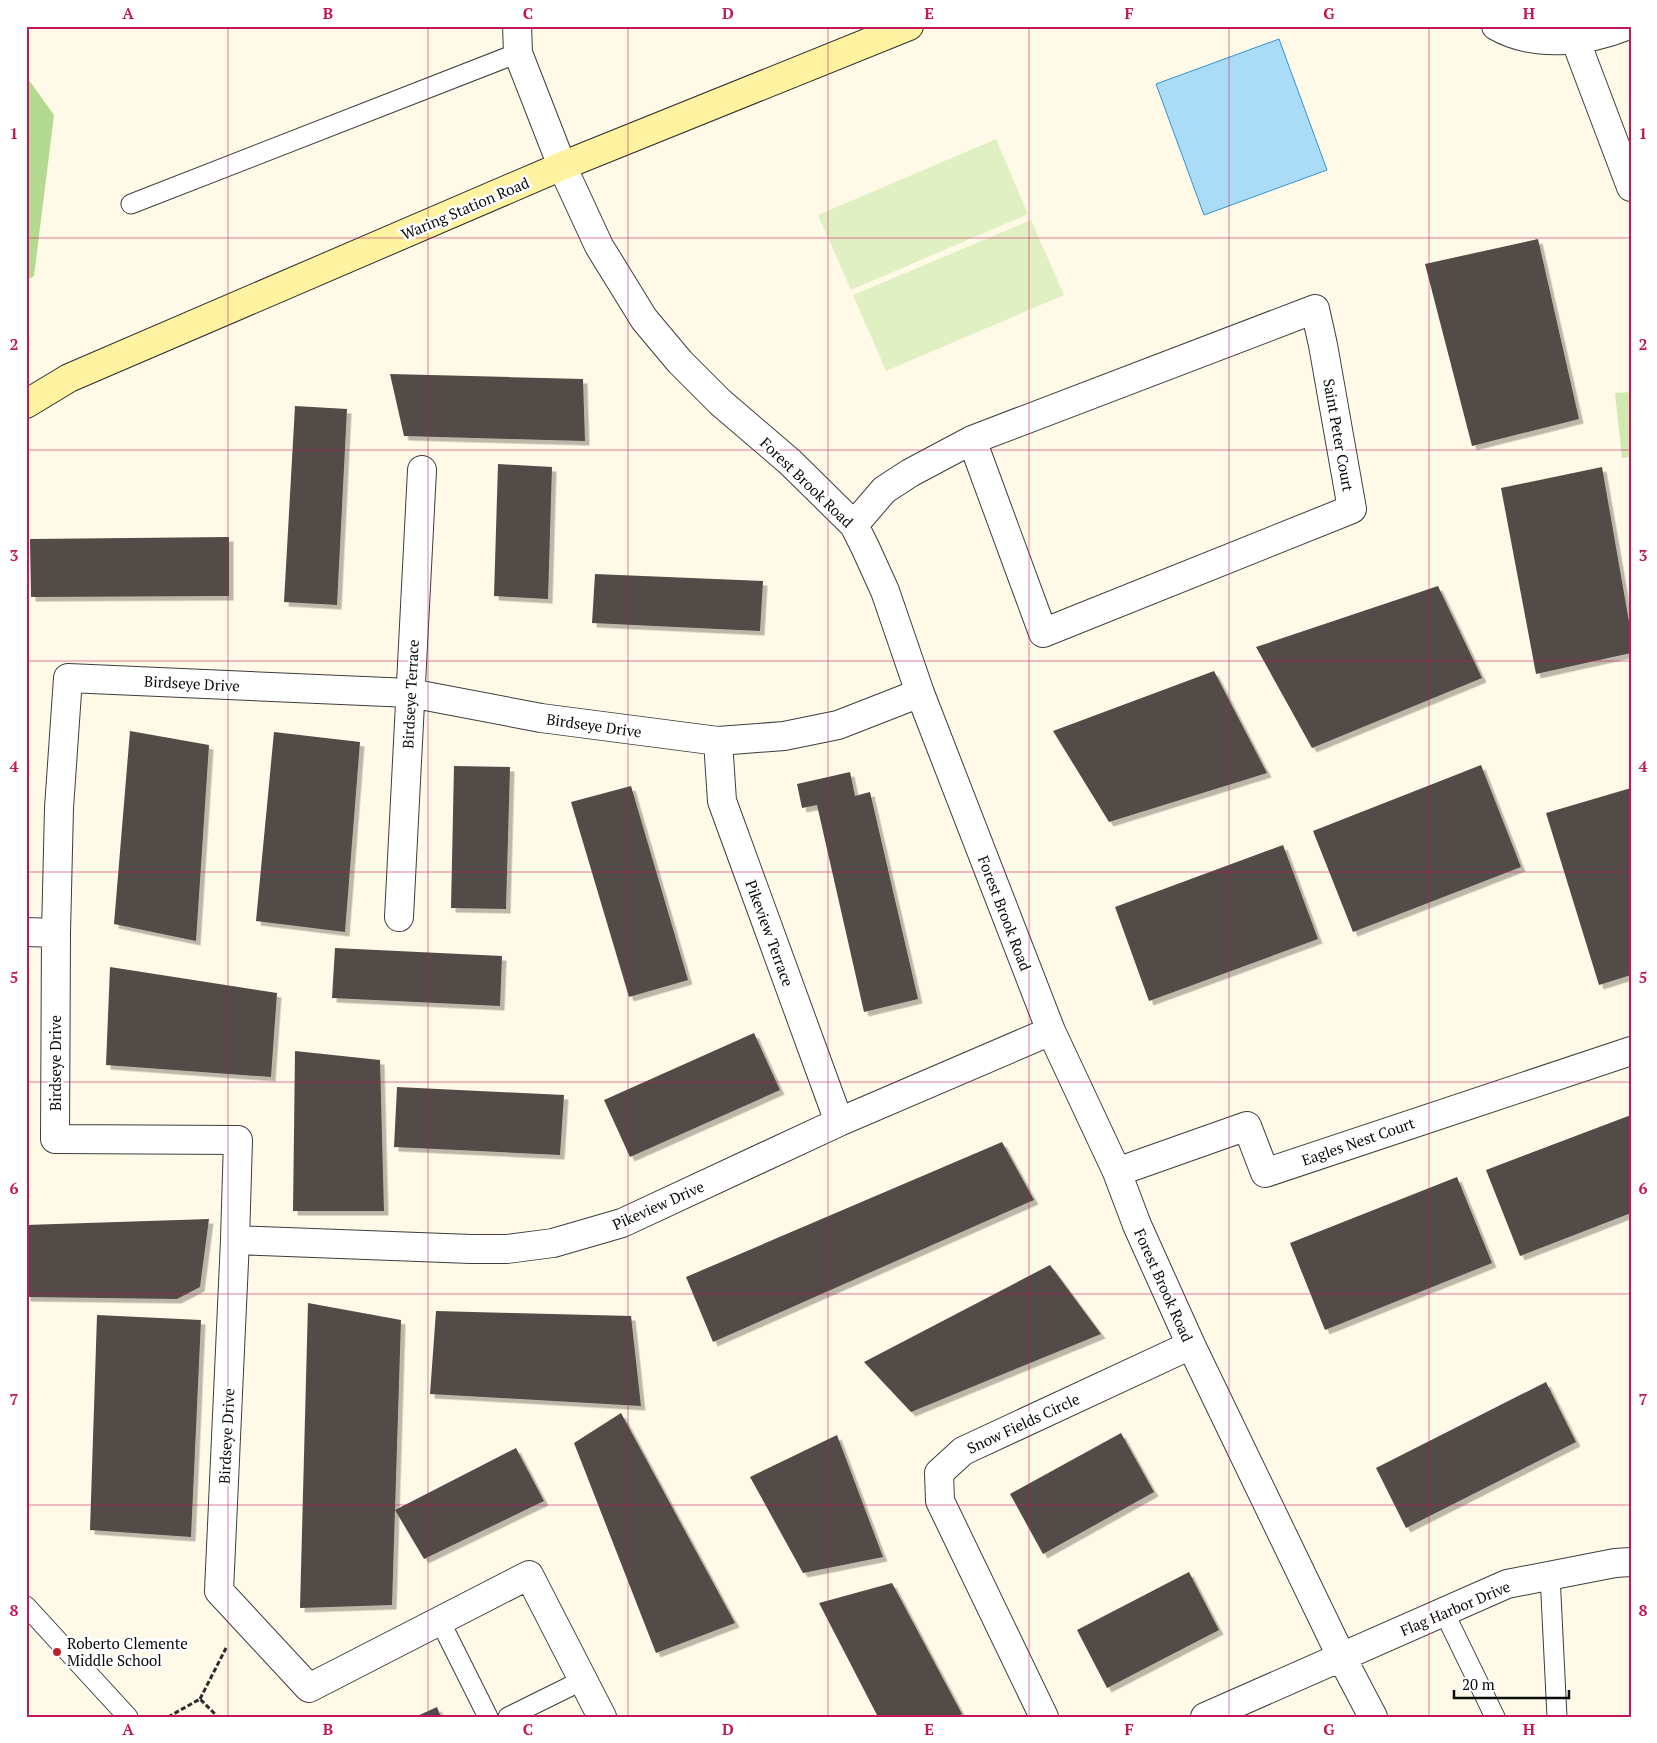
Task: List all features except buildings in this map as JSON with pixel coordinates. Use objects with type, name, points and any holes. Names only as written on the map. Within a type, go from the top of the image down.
[{"type":"street","name":"Forest Brook Road","points":[[517,26],[518,53],[562,166],[599,246],[644,319],[680,362],[720,402],[790,462],[854,525],[885,591],[920,693],[1051,1031],[1117,1172],[1137,1225],[1191,1345],[1341,1656],[1373,1717]]},
{"type":"street","name":"Waring Station Road","points":[[26,404],[70,378],[562,166],[910,26]]},
{"type":"street","points":[[1496,26],[1506,32],[1531,39],[1574,39],[1606,34],[1626,26]]},
{"type":"street","points":[[1574,39],[1624,151],[1631,187]]},
{"type":"street","name":"Saint Peter Court","points":[[854,525],[884,490],[910,473],[972,440],[1315,309],[1352,509],[1043,633],[972,440]]},
{"type":"street","name":"Birdseye Terrace","points":[[399,917],[422,470]]},
{"type":"street","name":"Birdseye Drive","points":[[602,1717],[529,1575],[309,1688],[219,1591],[238,1140],[55,1139],[59,808],[68,678],[410,693],[541,718],[718,741],[784,736],[838,725],[920,693]]},
{"type":"street","name":"Pikeview Terrace","points":[[718,741],[722,801],[838,1122]]},
{"type":"street","points":[[26,932],[56,933]]},
{"type":"street","name":"Pikeview Drive","points":[[235,1240],[471,1249],[508,1248],[553,1243],[622,1223],[838,1122],[1051,1031]]},
{"type":"street","name":"Eagles Nest Court","points":[[1117,1172],[1247,1126],[1265,1173],[1631,1051]]},
{"type":"street","name":"Snow Fields Circle","points":[[1044,1717],[940,1501],[939,1473],[963,1451],[1191,1345]]},
{"type":"street","name":"Flag Harbor Drive","points":[[1341,1656],[1507,1584],[1615,1563],[1631,1562]]},
{"type":"street","points":[[1205,1717],[1341,1656]]},
{"type":"lane","points":[[131,204],[518,53]]},
{"type":"lane","points":[[1550,1575],[1557,1717]]},
{"type":"lane","points":[[26,1606],[128,1717]]},
{"type":"lane","points":[[1444,1612],[1496,1717]]},
{"type":"lane","points":[[440,1621],[488,1717]]},
{"type":"lane","points":[[508,1717],[583,1680]]},
{"type":"path","points":[[168,1717],[200,1699],[243,1616]]},
{"type":"path","points":[[200,1699],[218,1717]]},
{"type":"green space","points":[[26,76],[54,115],[34,276],[26,281]]},
{"type":"green space","points":[[996,139],[1028,214],[851,290],[818,215]]},
{"type":"green space","points":[[1031,220],[1064,295],[886,371],[853,295]]},
{"type":"green space","points":[[1631,392],[1631,457],[1622,458],[1615,393]]},
{"type":"water","points":[[1279,39],[1327,170],[1204,215],[1156,84]]},
{"type":"place","name":"Roberto Clemente Middle School","points":[[57,1652]]}]
